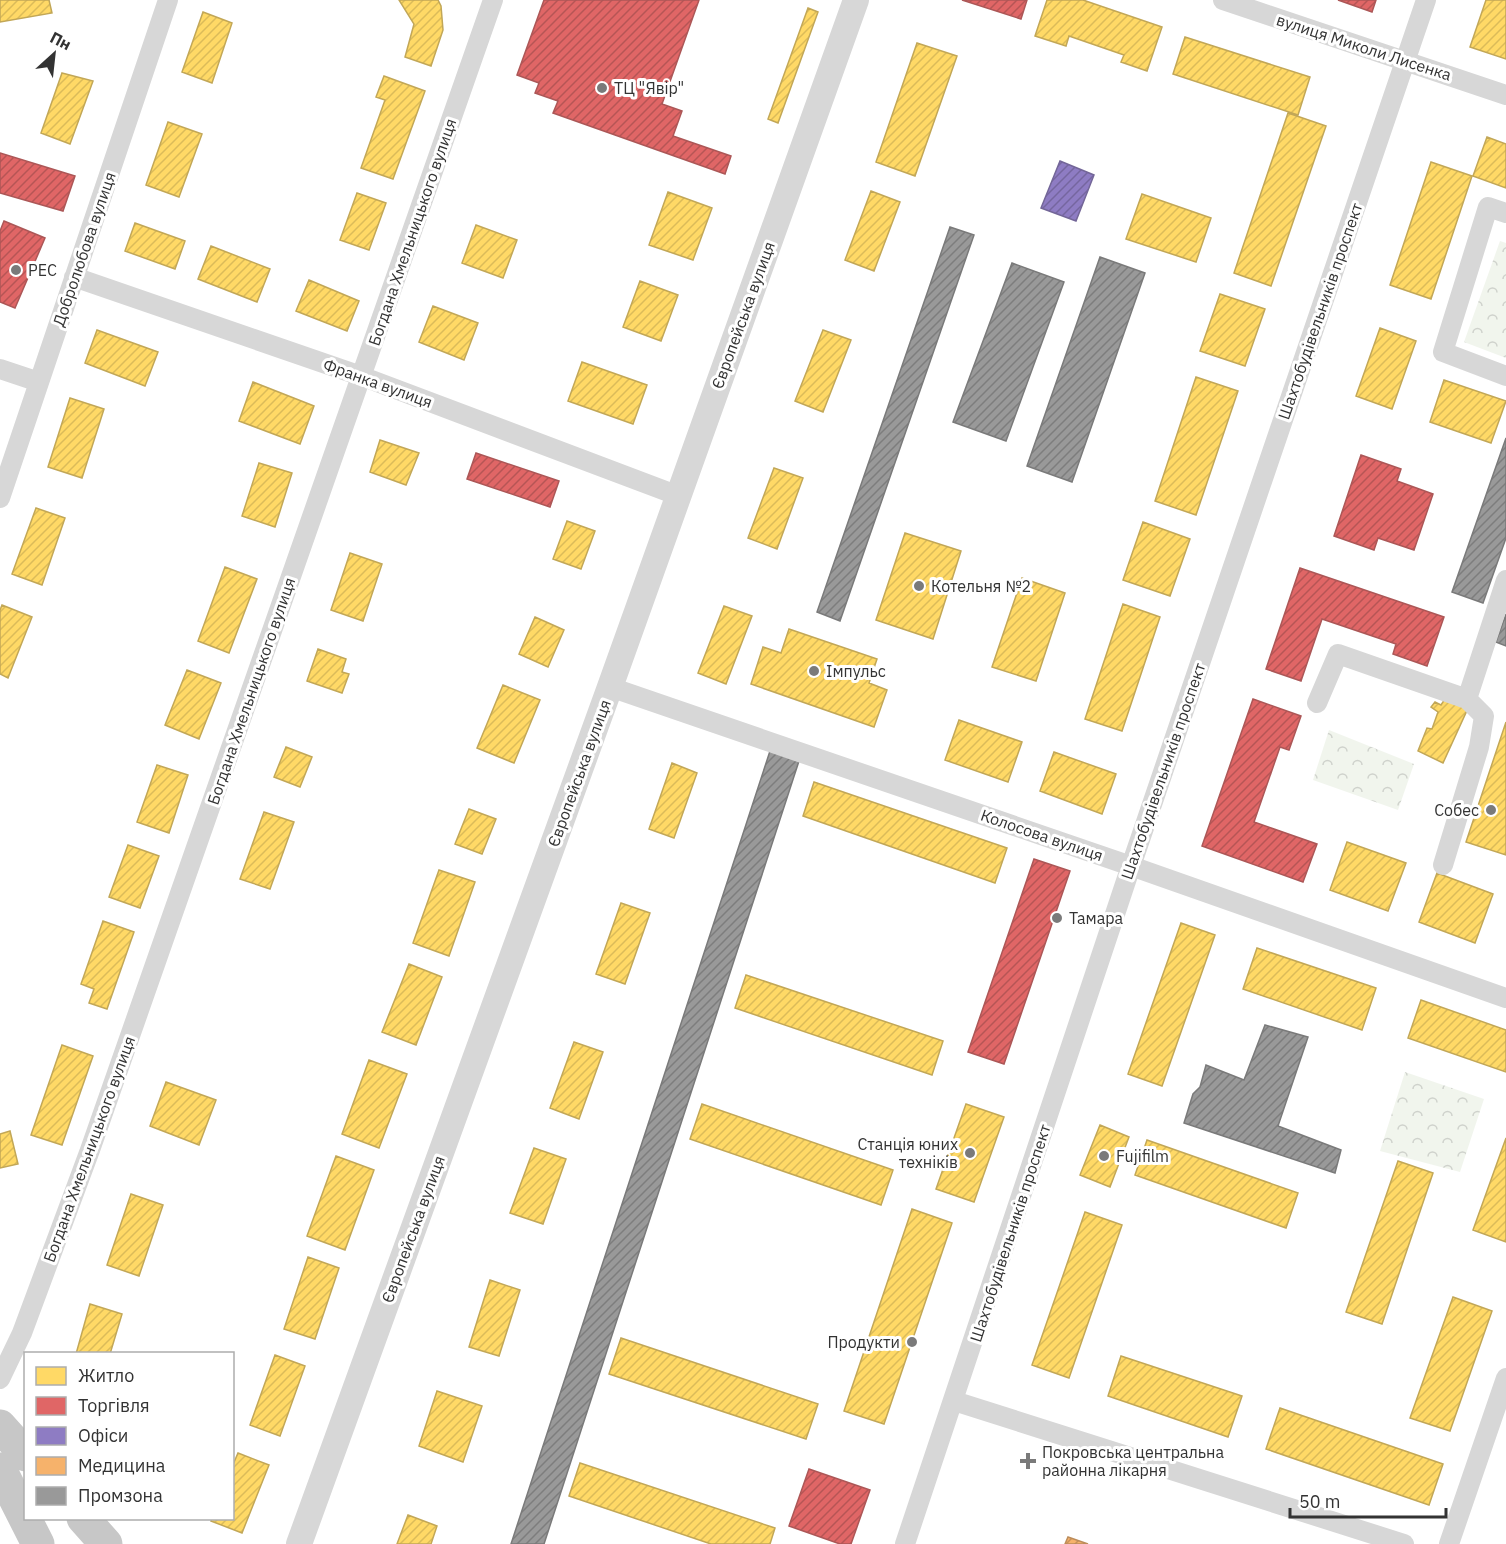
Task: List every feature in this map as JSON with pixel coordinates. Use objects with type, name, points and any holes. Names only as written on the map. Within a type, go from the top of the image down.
[{"type":"highway","points":[[0,1426],[24,1453]]},
{"type":"highway","points":[[0,1469],[24,1516]]},
{"type":"highway","points":[[26,1520],[38,1544]]},
{"type":"highway","points":[[85,1520],[105,1544]]},
{"type":"street","name":"Добролюбова вулиця","points":[[0,498],[168,0]]},
{"type":"street","name":"Богдана Хмельницького вулиця","points":[[0,1379],[22,1333],[90,1150],[493,0]]},
{"type":"street","name":"Європейська вулиця","points":[[299,1544],[679,496],[856,0]]},
{"type":"street","name":"вулиця Миколи Лисенка","points":[[1223,0],[1506,95]]},
{"type":"street","name":"Шахтобудівельників проспект","points":[[905,1544],[1131,866],[1425,0]]},
{"type":"street","points":[[1506,213],[1488,207],[1443,352],[1506,376]]},
{"type":"street","name":"Франка вулиця","points":[[74,277],[361,376],[679,496]]},
{"type":"street","points":[[0,369],[39,382]]},
{"type":"street","points":[[1467,699],[1506,580]]},
{"type":"street","points":[[1317,703],[1338,654],[1467,699],[1484,716],[1479,747],[1443,865]]},
{"type":"street","name":"Колосова вулиця","points":[[610,687],[1506,998]]},
{"type":"street","points":[[1449,1544],[1506,1378]]},
{"type":"street","points":[[954,1401],[1404,1544]]},
{"type":"green space","points":[[1500,241],[1506,243],[1506,358],[1464,342]]},
{"type":"green space","points":[[1329,730],[1414,764],[1398,810],[1313,780]]},
{"type":"green space","points":[[1405,1072],[1484,1099],[1460,1172],[1380,1151]]},
{"type":"building: Житло","points":[[0,0],[49,0],[52,13],[0,22]]},
{"type":"building: Житло","points":[[399,0],[438,0],[441,6],[443,30],[431,66],[405,57],[414,24]]},
{"type":"building: Житло","points":[[1047,0],[1083,0],[1162,27],[1147,71],[1121,62],[1124,55],[1069,36],[1066,46],[1035,36]]},
{"type":"building: Житло","points":[[1486,0],[1506,0],[1506,59],[1470,47]]},
{"type":"building: Житло","points":[[808,8],[818,12],[778,123],[768,119]]},
{"type":"building: Житло","points":[[203,12],[232,23],[212,83],[182,72]]},
{"type":"building: Житло","points":[[1185,37],[1310,77],[1298,115],[1173,74]]},
{"type":"building: Житло","points":[[917,43],[957,56],[915,176],[876,162]]},
{"type":"building: Житло","points":[[62,73],[93,81],[70,144],[41,133]]},
{"type":"building: Житло","points":[[384,76],[425,91],[393,179],[361,168],[385,100],[376,97]]},
{"type":"building: Житло","points":[[1288,113],[1326,126],[1271,286],[1234,273]]},
{"type":"building: Житло","points":[[168,122],[202,134],[179,197],[146,185]]},
{"type":"building: Житло","points":[[1487,137],[1506,144],[1506,188],[1473,176]]},
{"type":"building: Житло","points":[[1431,162],[1472,176],[1431,299],[1390,285]]},
{"type":"building: Житло","points":[[871,191],[900,202],[874,271],[845,260]]},
{"type":"building: Житло","points":[[668,192],[712,208],[693,260],[649,245]]},
{"type":"building: Житло","points":[[357,193],[386,203],[369,250],[340,240]]},
{"type":"building: Житло","points":[[1142,194],[1211,218],[1196,262],[1126,239]]},
{"type":"building: Житло","points":[[135,223],[185,241],[175,269],[125,251]]},
{"type":"building: Житло","points":[[476,225],[517,240],[503,278],[462,263]]},
{"type":"building: Житло","points":[[211,246],[270,269],[257,302],[198,279]]},
{"type":"building: Житло","points":[[309,280],[359,301],[347,331],[296,311]]},
{"type":"building: Житло","points":[[640,281],[678,295],[661,341],[623,327]]},
{"type":"building: Житло","points":[[1220,294],[1265,309],[1245,366],[1200,351]]},
{"type":"building: Житло","points":[[433,306],[478,323],[464,360],[419,342]]},
{"type":"building: Житло","points":[[1380,328],[1416,341],[1392,409],[1356,396]]},
{"type":"building: Житло","points":[[97,330],[158,352],[145,386],[85,363]]},
{"type":"building: Житло","points":[[823,330],[851,340],[823,412],[795,401]]},
{"type":"building: Житло","points":[[582,362],[647,385],[633,424],[568,401]]},
{"type":"building: Житло","points":[[1196,377],[1238,391],[1196,515],[1155,501]]},
{"type":"building: Житло","points":[[1444,380],[1506,401],[1491,443],[1430,422]]},
{"type":"building: Житло","points":[[253,382],[314,406],[300,444],[239,421]]},
{"type":"building: Житло","points":[[70,398],[104,409],[82,478],[48,467]]},
{"type":"building: Житло","points":[[380,440],[419,453],[406,485],[370,472]]},
{"type":"building: Житло","points":[[259,463],[292,473],[275,527],[242,516]]},
{"type":"building: Житло","points":[[774,468],[803,478],[777,549],[748,538]]},
{"type":"building: Житло","points":[[36,508],[65,518],[42,585],[12,574]]},
{"type":"building: Житло","points":[[567,521],[595,531],[581,569],[553,559]]},
{"type":"building: Житло","points":[[1143,522],[1190,539],[1170,596],[1123,580]]},
{"type":"building: Житло","name":"Котельня №2","points":[[905,533],[961,551],[933,639],[876,620]]},
{"type":"building: Житло","points":[[350,553],[382,564],[363,621],[331,610]]},
{"type":"building: Житло","points":[[225,567],[257,579],[229,653],[198,641]]},
{"type":"building: Житло","points":[[1022,578],[1065,593],[1036,681],[992,667]]},
{"type":"building: Житло","points":[[1123,604],[1160,617],[1122,731],[1085,719]]},
{"type":"building: Житло","points":[[2,605],[32,617],[8,678],[0,674],[0,610]]},
{"type":"building: Житло","points":[[724,606],[752,616],[726,684],[698,673]]},
{"type":"building: Житло","points":[[535,617],[564,630],[548,667],[519,654]]},
{"type":"building: Житло","name":"Імпульс","points":[[789,629],[877,659],[869,683],[887,690],[874,727],[751,684],[763,647],[781,653]]},
{"type":"building: Житло","points":[[318,649],[346,659],[342,672],[349,674],[342,693],[307,681]]},
{"type":"building: Житло","points":[[187,670],[221,683],[199,739],[165,725]]},
{"type":"building: Житло","points":[[503,685],[540,700],[514,763],[477,748]]},
{"type":"building: Житло","points":[[1447,696],[1469,706],[1443,763],[1418,751],[1427,728],[1432,729],[1438,712],[1431,707],[1435,702],[1441,705]]},
{"type":"building: Житло","points":[[959,720],[1022,742],[1008,782],[945,760]]},
{"type":"building: Житло","name":"Собес","points":[[1506,722],[1506,855],[1466,842]]},
{"type":"building: Житло","points":[[286,747],[312,757],[300,787],[274,777]]},
{"type":"building: Житло","points":[[1054,752],[1116,774],[1102,814],[1040,791]]},
{"type":"building: Житло","points":[[672,763],[697,773],[674,838],[649,829]]},
{"type":"building: Житло","points":[[157,765],[188,775],[169,833],[137,822]]},
{"type":"building: Житло","points":[[814,782],[1007,848],[995,883],[803,816]]},
{"type":"building: Житло","points":[[469,809],[496,819],[482,854],[455,844]]},
{"type":"building: Житло","points":[[264,812],[294,822],[270,889],[240,879]]},
{"type":"building: Житло","points":[[1347,842],[1406,863],[1388,911],[1330,890]]},
{"type":"building: Житло","points":[[128,845],[159,856],[140,908],[109,897]]},
{"type":"building: Житло","points":[[439,870],[475,882],[449,956],[413,943]]},
{"type":"building: Житло","points":[[1437,873],[1493,894],[1475,943],[1419,922]]},
{"type":"building: Житло","points":[[621,903],[650,913],[625,984],[596,974]]},
{"type":"building: Житло","points":[[103,921],[134,932],[107,1009],[89,1003],[94,989],[81,984]]},
{"type":"building: Житло","points":[[1181,923],[1215,935],[1162,1086],[1128,1074]]},
{"type":"building: Житло","points":[[1257,948],[1376,988],[1362,1030],[1243,989]]},
{"type":"building: Житло","points":[[409,964],[442,977],[416,1045],[382,1032]]},
{"type":"building: Житло","points":[[746,975],[943,1041],[932,1075],[735,1008]]},
{"type":"building: Житло","points":[[1421,1000],[1506,1030],[1506,1072],[1408,1038]]},
{"type":"building: Житло","points":[[574,1042],[603,1052],[579,1119],[550,1108]]},
{"type":"building: Житло","points":[[62,1045],[93,1056],[62,1145],[31,1135]]},
{"type":"building: Житло","points":[[369,1060],[407,1074],[379,1148],[342,1134]]},
{"type":"building: Житло","points":[[166,1082],[216,1100],[199,1145],[150,1126]]},
{"type":"building: Житло","points":[[702,1104],[893,1170],[881,1205],[690,1139]]},
{"type":"building: Житло","name":"Станція юних техніків","points":[[966,1104],[1004,1117],[974,1202],[936,1189]]},
{"type":"building: Житло","name":"Fujifilm","points":[[1100,1125],[1129,1137],[1110,1187],[1080,1175]]},
{"type":"building: Житло","points":[[10,1131],[18,1164],[0,1168],[0,1134]]},
{"type":"building: Житло","points":[[1506,1138],[1506,1242],[1473,1230]]},
{"type":"building: Житло","points":[[1147,1140],[1298,1193],[1286,1228],[1135,1175]]},
{"type":"building: Житло","points":[[534,1148],[566,1159],[543,1224],[510,1213]]},
{"type":"building: Житло","points":[[336,1156],[374,1170],[345,1250],[307,1236]]},
{"type":"building: Житло","points":[[1398,1161],[1433,1173],[1382,1324],[1346,1312]]},
{"type":"building: Житло","points":[[131,1194],[163,1205],[139,1276],[107,1265]]},
{"type":"building: Житло","points":[[912,1209],[952,1223],[884,1424],[844,1411]]},
{"type":"building: Житло","points":[[1085,1212],[1122,1225],[1069,1378],[1032,1365]]},
{"type":"building: Житло","points":[[308,1257],[339,1268],[315,1339],[284,1329]]},
{"type":"building: Житло","points":[[490,1280],[520,1290],[499,1356],[469,1347]]},
{"type":"building: Житло","points":[[1453,1297],[1492,1311],[1450,1431],[1410,1418]]},
{"type":"building: Житло","points":[[90,1304],[122,1314],[111,1352],[77,1352]]},
{"type":"building: Житло","points":[[621,1338],[818,1404],[806,1439],[609,1374]]},
{"type":"building: Житло","points":[[275,1355],[305,1366],[280,1436],[250,1425]]},
{"type":"building: Житло","points":[[1121,1356],[1242,1396],[1228,1437],[1108,1396]]},
{"type":"building: Житло","points":[[437,1391],[482,1406],[463,1462],[419,1446]]},
{"type":"building: Житло","points":[[1280,1408],[1443,1464],[1429,1505],[1266,1449]]},
{"type":"building: Житло","points":[[238,1453],[269,1465],[242,1533],[211,1521],[234,1520],[234,1462]]},
{"type":"building: Житло","points":[[580,1463],[775,1528],[770,1544],[711,1544],[569,1496]]},
{"type":"building: Житло","points":[[408,1515],[437,1526],[431,1544],[397,1544]]},
{"type":"building: Торгівля","name":"ТЦ \"Явір\"","points":[[544,0],[699,0],[662,104],[682,111],[673,136],[731,156],[725,174],[553,113],[558,101],[535,93],[539,83],[517,75]]},
{"type":"building: Торгівля","points":[[962,0],[1027,0],[1021,19]]},
{"type":"building: Торгівля","points":[[1338,0],[1376,0],[1372,12]]},
{"type":"building: Торгівля","points":[[0,153],[75,176],[63,211],[0,193]]},
{"type":"building: Торгівля","name":"РЕС","points":[[4,221],[45,238],[15,308],[0,302],[0,231]]},
{"type":"building: Торгівля","points":[[476,453],[559,481],[550,507],[467,479]]},
{"type":"building: Торгівля","points":[[1361,455],[1401,469],[1397,481],[1433,494],[1414,550],[1378,538],[1374,550],[1334,536]]},
{"type":"building: Торгівля","points":[[1300,568],[1444,617],[1427,666],[1393,654],[1396,644],[1322,619],[1301,681],[1266,669]]},
{"type":"building: Торгівля","points":[[1253,699],[1301,716],[1289,750],[1280,747],[1254,822],[1317,844],[1303,882],[1202,846]]},
{"type":"building: Торгівля","points":[[1034,859],[1070,871],[1004,1064],[968,1052]]},
{"type":"building: Торгівля","points":[[809,1469],[870,1490],[851,1544],[840,1544],[789,1526]]},
{"type":"building: Офіси","points":[[1060,161],[1094,175],[1076,221],[1041,208]]},
{"type":"building: Медицина","points":[[1068,1537],[1088,1544],[1065,1544]]},
{"type":"building: Промзона","points":[[950,227],[974,235],[840,621],[817,612]]},
{"type":"building: Промзона","points":[[1100,257],[1145,273],[1072,482],[1027,466]]},
{"type":"building: Промзона","points":[[1012,263],[1064,282],[1006,441],[953,422]]},
{"type":"building: Промзона","points":[[1506,438],[1506,538],[1483,603],[1452,592]]},
{"type":"building: Промзона","points":[[1506,614],[1506,646],[1496,642]]},
{"type":"building: Промзона","points":[[770,751],[799,761],[544,1544],[511,1544]]},
{"type":"building: Промзона","points":[[1265,1025],[1308,1037],[1278,1126],[1341,1150],[1335,1173],[1184,1123],[1193,1094],[1200,1087],[1206,1065],[1244,1080]]},
{"type":"place","name":"ТЦ \"Явір\"","points":[[602,88]]},
{"type":"place","name":"РЕС","points":[[16,270]]},
{"type":"place","name":"Котельня №2","points":[[919,586]]},
{"type":"place","name":"Імпульс","points":[[814,671]]},
{"type":"place","name":"Собес","points":[[1491,810]]},
{"type":"place","name":"Тамара","points":[[1057,918]]},
{"type":"place","name":"Станція юних техніків","points":[[970,1153]]},
{"type":"place","name":"Fujifilm","points":[[1104,1156]]},
{"type":"place","name":"Продукти","points":[[912,1342]]},
{"type":"place","name":"Покровська центральна районна лікарня","points":[[1028,1461]]}]
